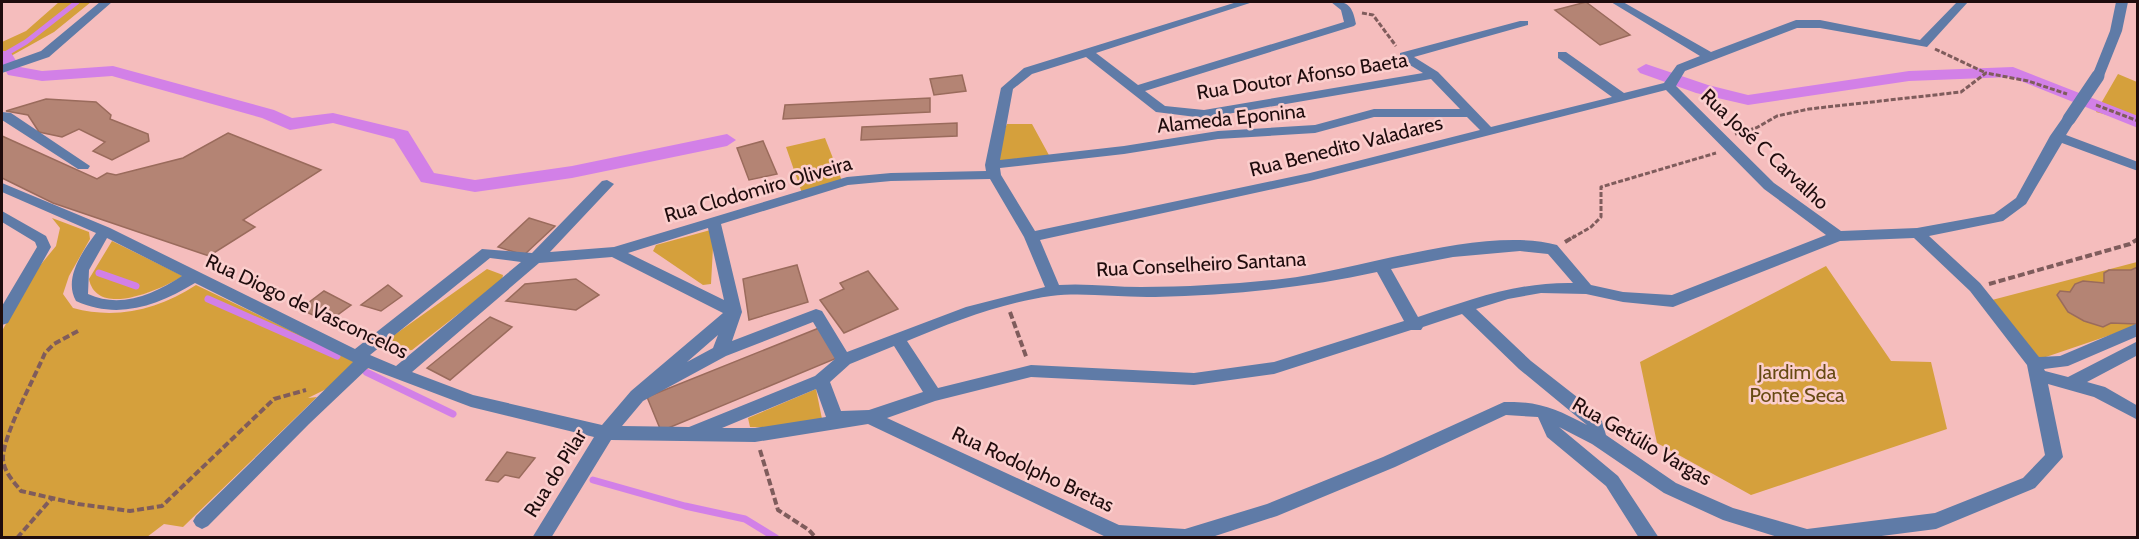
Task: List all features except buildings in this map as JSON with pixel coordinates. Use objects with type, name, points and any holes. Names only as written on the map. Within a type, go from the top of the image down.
[{"type":"street","points":[[2,69],[45,54],[106,2]]},
{"type":"street","points":[[1054,291],[1031,237],[993,170],[1007,88],[1028,71],[1247,2]]},
{"type":"street","points":[[1616,2],[1708,56]]},
{"type":"street","points":[[1670,84],[1682,68],[1708,56],[1804,23],[1923,44],[1963,2]]},
{"type":"street","points":[[674,433],[755,435],[869,417],[934,395],[1031,371],[1194,379],[1274,368],[1415,326],[1465,308],[1541,288],[1586,289],[1623,297],[1673,300],[1838,236],[1917,233],[1998,218],[2021,201],[2057,136],[2098,76],[2116,31],[2122,2]]},
{"type":"street","points":[[1135,90],[1350,24],[1342,5]]},
{"type":"street","points":[[1404,56],[1524,23]]},
{"type":"street","name":"Rua Doutor Afonso Baeta","points":[[1087,52],[1161,109],[1204,114],[1434,75]]},
{"type":"street","points":[[1562,55],[1621,97]]},
{"type":"street","points":[[1404,56],[1434,75],[1488,131]]},
{"type":"street","name":"Rua Benedito Valadares","points":[[1031,237],[1310,177],[1670,84]]},
{"type":"street","name":"Rua José C Carvalho","points":[[1670,84],[1731,150],[1813,222],[1838,236]]},
{"type":"street","name":"Alameda Eponina","points":[[993,170],[1218,135],[1314,129],[1374,113],[1473,113]]},
{"type":"street","points":[[2,116],[6,116],[83,166]]},
{"type":"street","points":[[2057,136],[2138,167]]},
{"type":"street","name":"Rua Clodomiro Oliveira","points":[[202,521],[361,358],[487,253],[535,258],[614,252],[847,181],[993,170]]},
{"type":"street","points":[[399,374],[535,258],[607,184]]},
{"type":"street","name":"Rua Diogo de Vasconcelos","points":[[2,187],[105,231],[361,358],[471,401],[606,433],[674,433]]},
{"type":"street","points":[[2,216],[41,239],[44,247],[2,319]]},
{"type":"street","points":[[713,220],[734,312],[720,352]]},
{"type":"street","points":[[105,231],[94,245],[80,276],[81,297],[92,303],[112,306],[151,299],[194,276]]},
{"type":"street","points":[[1917,233],[1975,287],[2037,370],[2114,399],[2138,414]]},
{"type":"street","name":"Rua Conselheiro Santana","points":[[821,380],[844,360],[897,338],[1006,300],[1054,291],[1142,292],[1284,284],[1410,260],[1497,248],[1528,245],[1552,249]]},
{"type":"street","points":[[1552,249],[1586,289]]},
{"type":"street","points":[[614,252],[734,312]]},
{"type":"street","points":[[1382,267],[1415,326]]},
{"type":"street","points":[[1465,308],[1525,364],[1594,420],[1598,439]]},
{"type":"street","points":[[637,396],[734,312]]},
{"type":"street","points":[[637,396],[720,352],[816,315],[844,360]]},
{"type":"street","points":[[2037,370],[2062,362],[2138,329]]},
{"type":"street","points":[[897,338],[934,395]]},
{"type":"street","points":[[2072,383],[2138,347]]},
{"type":"street","name":"Rua Getúlio Vargas","points":[[1185,537],[1271,511],[1389,462],[1504,409],[1524,408],[1544,411],[1598,439],[1670,488],[1729,515],[1807,537],[1936,521],[2029,483],[2054,457],[2037,370]]},
{"type":"street","points":[[674,433],[690,433],[821,380],[835,418],[869,417]]},
{"type":"street","name":"Rua do Pilar","points":[[541,537],[606,433],[637,396]]},
{"type":"street","points":[[1544,411],[1553,432],[1612,481],[1650,537]]},
{"type":"street","name":"Rua Rodolpho Bretas","points":[[869,417],[1117,532],[1185,537]]},
{"type":"path","points":[[1342,5],[1373,15],[1404,56]]},
{"type":"path","points":[[1923,44],[1986,73],[2028,81],[2071,96]]},
{"type":"path","points":[[1719,136],[1756,128],[1777,116],[1809,110],[1961,92],[1986,73]]},
{"type":"path","points":[[2093,103],[2138,121]]},
{"type":"path","points":[[1552,249],[1599,222],[1605,206],[1601,186],[1683,160],[1731,150]]},
{"type":"path","points":[[1975,287],[2045,270],[2079,256],[2130,244],[2138,239]]},
{"type":"path","points":[[1006,300],[1031,371]]},
{"type":"path","points":[[78,331],[54,344],[45,352],[11,432],[3,458],[6,471],[21,491],[130,511],[162,506],[274,399],[306,390]]},
{"type":"path","points":[[755,435],[778,510],[816,537]]},
{"type":"path","points":[[17,537],[53,498]]},
{"type":"green space","points":[[59,2],[91,2],[54,32],[2,61],[2,42],[26,31]]},
{"type":"green space","points":[[2118,74],[2137,82],[2137,123],[2096,112]]},
{"type":"green space","points":[[1007,124],[1032,124],[1050,157],[996,162],[993,158]]},
{"type":"green space","points":[[825,138],[844,186],[803,196],[786,147]]},
{"type":"green space","points":[[52,218],[89,232],[90,239],[69,276],[63,294],[73,308],[106,313],[137,310],[167,300],[196,285],[369,368],[308,398],[317,397],[183,527],[164,524],[147,537],[2,538],[2,331],[33,274],[56,246],[60,228]]},
{"type":"green space","points":[[714,229],[711,284],[703,285],[653,251],[656,245]]},
{"type":"green space","points":[[112,241],[183,276],[161,288],[131,297],[117,299],[104,297],[94,291],[89,279]]},
{"type":"green space","points":[[2137,262],[2137,326],[2040,359],[1992,300]]},
{"type":"green space","name":"Jardim da Ponte Seca","points":[[1826,266],[1891,361],[1931,362],[1947,429],[1751,495],[1657,443],[1640,362]]},
{"type":"green space","points":[[487,269],[503,275],[502,280],[412,350],[405,351],[389,342],[390,338]]},
{"type":"green space","points":[[816,389],[824,429],[750,427],[748,418]]},
{"type":"waterway","points":[[2,56],[26,42],[77,2]]},
{"type":"waterway","points":[[4,55],[14,71],[42,76],[113,71],[268,114],[290,124],[333,118],[401,135],[428,178],[475,186],[572,172],[727,140]]},
{"type":"waterway","points":[[1646,69],[1702,89],[1748,100],[1909,76],[2013,72],[2138,123]]},
{"type":"waterway","points":[[99,273],[136,286]]},
{"type":"waterway","points":[[208,299],[337,356]]},
{"type":"waterway","points":[[366,372],[453,414]]},
{"type":"waterway","points":[[593,480],[685,506],[745,519],[776,538]]}]
